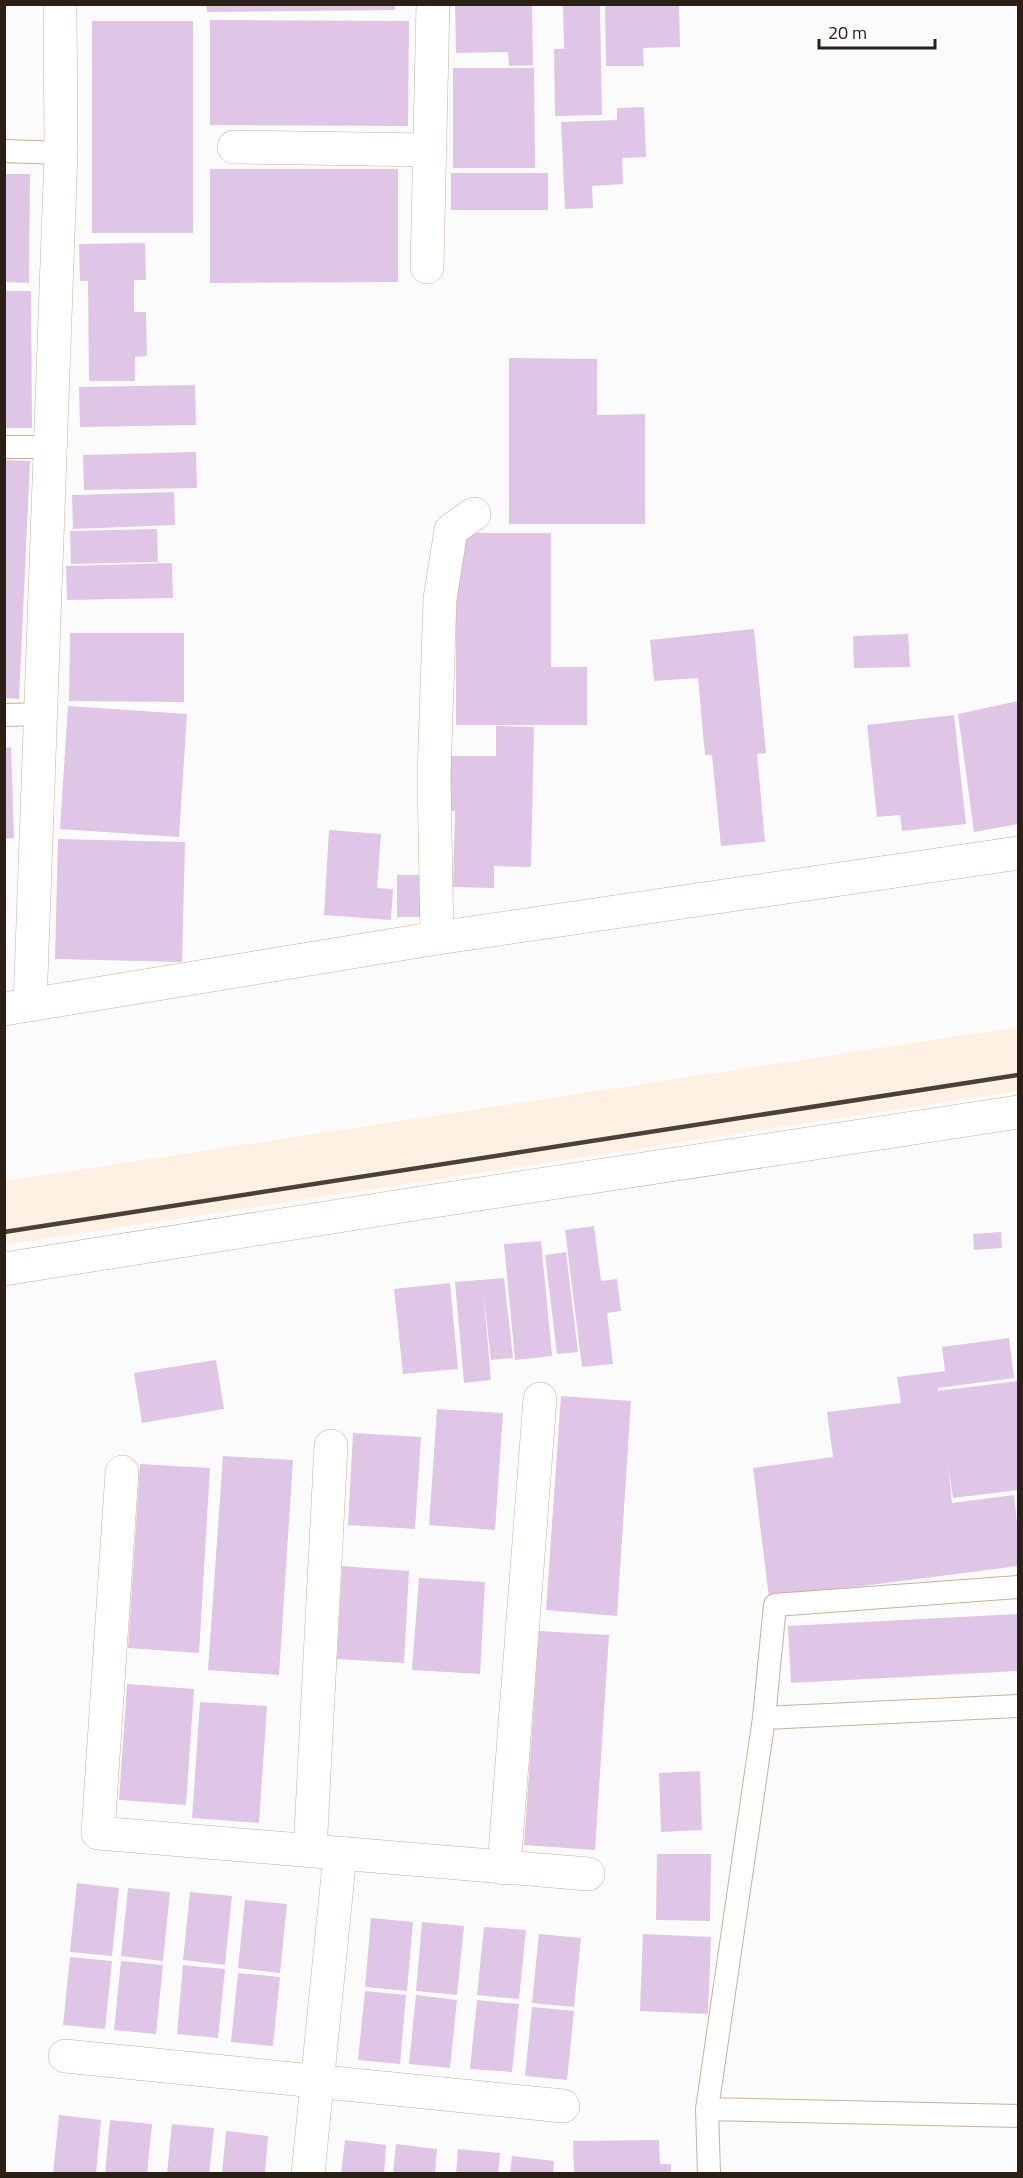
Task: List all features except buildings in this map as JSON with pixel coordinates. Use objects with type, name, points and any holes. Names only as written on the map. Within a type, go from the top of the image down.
[{"type":"street","points":[[60,4],[61,153],[41,714],[17,1007],[437,938],[1018,853]]},
{"type":"street","points":[[427,267],[432,4]]},
{"type":"street","points":[[234,147],[429,150]]},
{"type":"street","points":[[437,938],[434,776],[440,599],[451,530],[474,514]]},
{"type":"street","points":[[4,1269],[415,1203],[1018,1112]]},
{"type":"street","points":[[504,1868],[540,1399]]},
{"type":"street","points":[[308,2174],[317,2082],[325,1853],[331,1446]]},
{"type":"street","points":[[122,1472],[98,1833],[588,1874]]},
{"type":"street","points":[[64,2056],[563,2106]]},
{"type":"lane","points":[[4,152],[61,153]]},
{"type":"lane","points":[[4,447],[50,447]]},
{"type":"lane","points":[[4,715],[41,714]]},
{"type":"lane","points":[[709,2174],[707,2109],[764,1718],[775,1605],[1018,1587]]},
{"type":"lane","points":[[764,1718],[1018,1706]]},
{"type":"lane","points":[[707,2109],[1018,2116]]},
{"type":"shaded area","points":[[1018,1027],[1018,1091],[5,1245],[5,1181]]},
{"type":"railway","points":[[4,1232],[1018,1075]]}]
